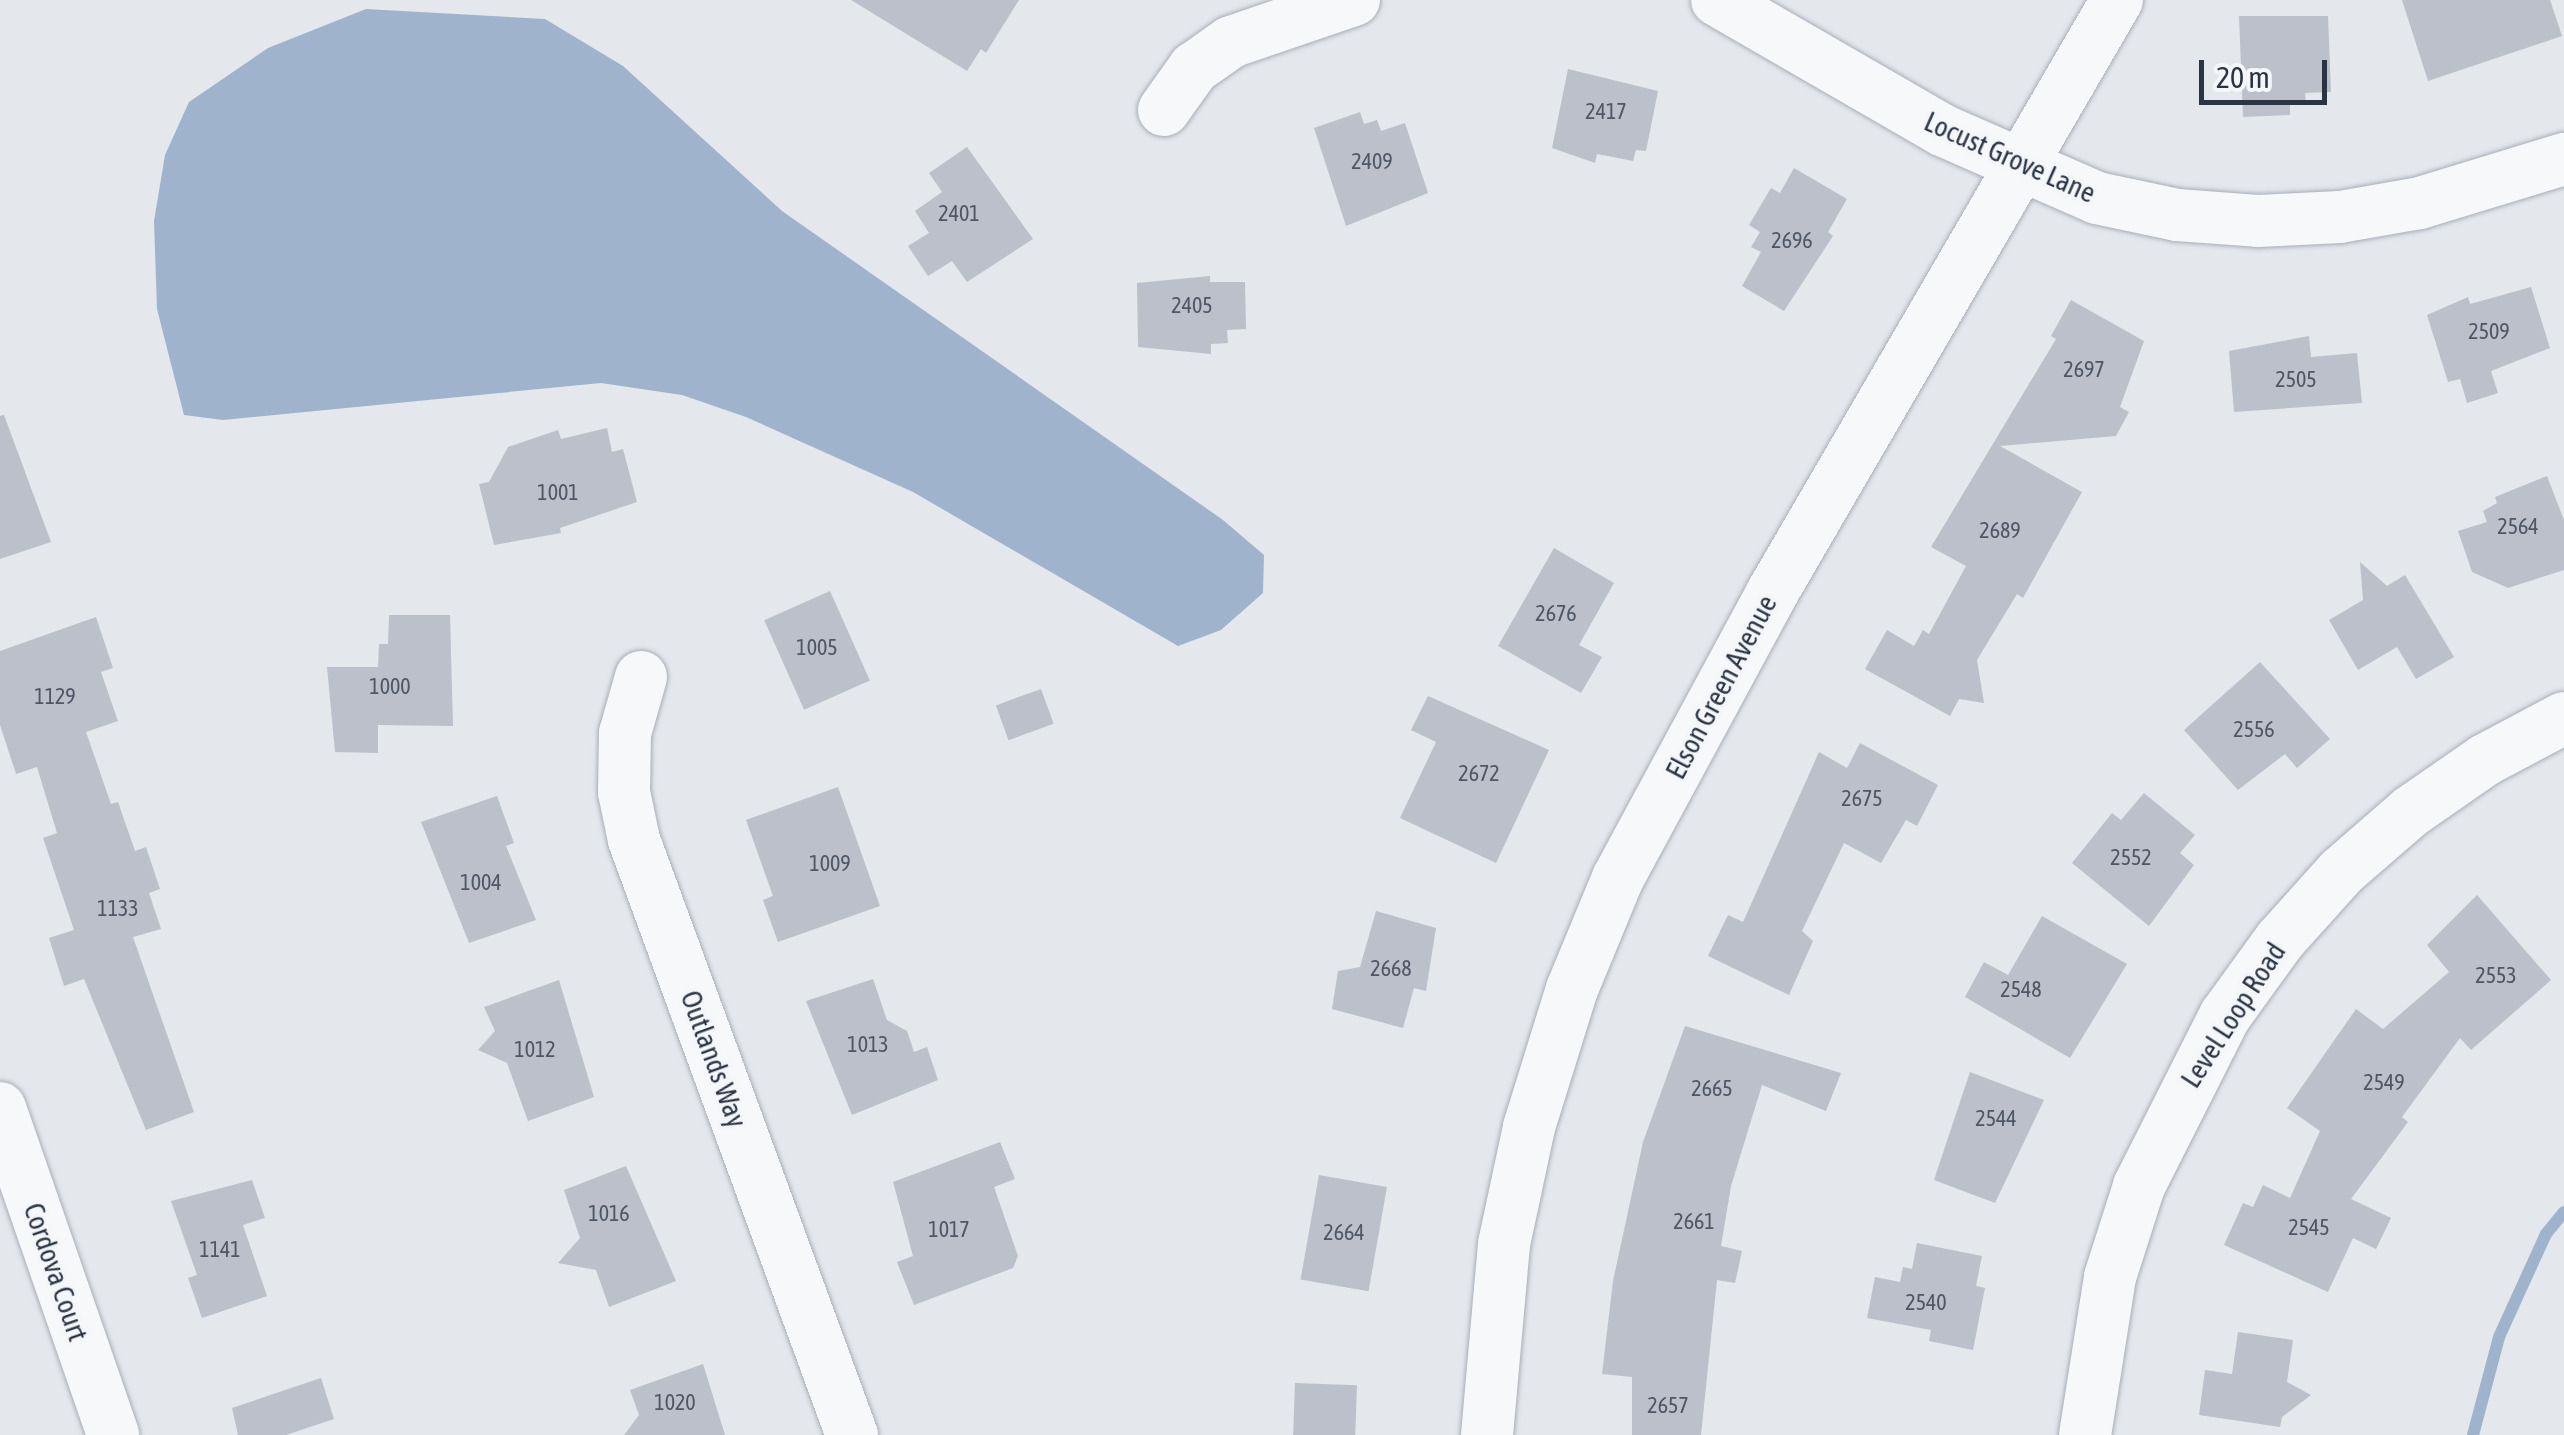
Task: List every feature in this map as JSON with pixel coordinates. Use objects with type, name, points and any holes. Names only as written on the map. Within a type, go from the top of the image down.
[{"type":"street","points":[[1164,110],[1194,68],[1231,42],[1354,0]]},
{"type":"street","name":"Locust Grove Lane","points":[[1717,0],[1942,130],[2096,198],[2176,214],[2258,221],[2340,218],[2420,204],[2564,159]]},
{"type":"street","name":"Elson Green Avenue","points":[[1486,1435],[1504,1244],[1530,1126],[1572,989],[1612,894],[1772,593],[2016,164],[2116,0]]},
{"type":"street","name":"Outlands Way","points":[[641,676],[626,733],[624,792],[634,840],[852,1435]]},
{"type":"street","name":"Level Loop Road","points":[[2084,1435],[2110,1278],[2139,1186],[2225,1016],[2280,940],[2396,824],[2486,760],[2564,718]]},
{"type":"street","name":"Cordova Court","points":[[0,1108],[113,1435]]},
{"type":"water","points":[[366,9],[545,19],[623,66],[782,211],[1223,520],[1264,555],[1263,593],[1221,630],[1178,646],[913,492],[746,417],[682,395],[601,383],[223,420],[184,415],[157,309],[154,221],[165,155],[189,102],[268,48]]},
{"type":"building","points":[[851,0],[1019,0],[986,53],[981,49],[967,71]]},
{"type":"building","points":[[2402,0],[2550,0],[2562,36],[2428,81]]},
{"type":"building","points":[[2239,16],[2328,16],[2331,92],[2305,93],[2306,104],[2290,104],[2290,115],[2243,117]]},
{"type":"building","points":[[1568,69],[1658,91],[1646,151],[1636,150],[1633,161],[1597,154],[1595,163],[1552,148]]},
{"type":"building","points":[[1360,112],[1364,124],[1377,120],[1381,131],[1405,123],[1428,193],[1346,226],[1314,128]]},
{"type":"building","points":[[967,147],[1033,239],[967,282],[952,261],[928,276],[908,246],[929,233],[915,211],[942,192],[929,173]]},
{"type":"building","points":[[1794,168],[1847,199],[1828,232],[1833,236],[1784,311],[1742,286],[1761,252],[1751,247],[1760,232],[1749,225],[1771,188],[1780,193]]},
{"type":"building","points":[[1210,276],[1210,282],[1245,282],[1246,329],[1227,330],[1228,343],[1211,344],[1211,354],[1138,347],[1137,283]]},
{"type":"building","points":[[2531,287],[2550,348],[2491,371],[2498,393],[2467,403],[2460,379],[2448,382],[2427,315],[2468,297],[2470,304]]},
{"type":"building","points":[[2071,300],[2144,341],[2120,407],[2129,412],[2116,436],[2000,446],[2082,492],[2023,598],[2017,594],[1977,660],[1984,703],[1959,699],[1950,716],[1865,669],[1887,630],[1914,646],[1923,630],[1929,634],[1966,566],[1931,547],[2056,339],[2051,336]]},
{"type":"building","points":[[2309,336],[2311,357],[2357,353],[2362,403],[2234,412],[2229,351]]},
{"type":"building","points":[[4,415],[51,542],[0,559],[0,416]]},
{"type":"building","points":[[607,428],[612,452],[623,449],[637,502],[560,528],[561,533],[494,545],[479,484],[489,482],[508,447],[558,430],[561,439]]},
{"type":"building","points":[[2547,476],[2564,520],[2564,570],[2508,588],[2472,572],[2458,531],[2487,522],[2483,511],[2497,503],[2495,497]]},
{"type":"building","points":[[1554,548],[1614,583],[1579,645],[1602,657],[1581,693],[1498,646]]},
{"type":"building","points":[[2360,562],[2387,586],[2405,575],[2454,657],[2416,679],[2397,647],[2358,670],[2329,620],[2363,600]]},
{"type":"building","points":[[830,591],[870,681],[804,710],[764,620]]},
{"type":"building","points":[[389,615],[450,615],[453,726],[378,725],[378,753],[335,752],[327,667],[378,667],[379,644],[388,644]]},
{"type":"building","points":[[96,617],[113,668],[101,672],[118,721],[86,732],[111,804],[118,802],[135,851],[146,847],[160,889],[149,893],[161,929],[133,937],[194,1112],[146,1130],[84,979],[64,986],[49,938],[74,930],[43,838],[57,833],[37,767],[16,774],[0,725],[0,651]]},
{"type":"building","points":[[2260,662],[2330,739],[2297,768],[2285,754],[2238,790],[2184,730]]},
{"type":"building","points":[[1041,689],[1054,724],[1009,740],[996,705]]},
{"type":"building","points":[[1428,696],[1549,750],[1496,863],[1400,818],[1436,742],[1411,730]]},
{"type":"building","points":[[1860,743],[1938,785],[1917,826],[1906,820],[1881,863],[1844,843],[1802,931],[1813,941],[1789,995],[1708,956],[1728,915],[1743,922],[1819,752],[1847,768]]},
{"type":"building","points":[[838,787],[880,906],[778,942],[763,900],[773,896],[746,820]]},
{"type":"building","points":[[2144,793],[2195,835],[2180,853],[2194,865],[2149,926],[2072,863],[2112,813],[2121,820]]},
{"type":"building","points":[[497,796],[514,843],[506,846],[536,920],[469,943],[421,822]]},
{"type":"building","points":[[2477,895],[2551,980],[2471,1050],[2460,1038],[2402,1117],[2408,1122],[2351,1199],[2391,1218],[2376,1249],[2353,1238],[2328,1292],[2224,1245],[2243,1203],[2253,1207],[2263,1185],[2290,1198],[2320,1131],[2287,1108],[2356,1009],[2383,1029],[2449,972],[2427,945]]},
{"type":"building","points":[[1376,911],[1436,928],[1426,991],[1414,988],[1403,1028],[1332,1009],[1338,971],[1360,967]]},
{"type":"building","points":[[2042,916],[2127,964],[2070,1058],[1965,997],[1984,962],[2008,975]]},
{"type":"building","points":[[873,979],[887,1020],[907,1031],[914,1052],[927,1047],[938,1080],[852,1115],[806,1001]]},
{"type":"building","points":[[559,980],[594,1097],[528,1121],[507,1063],[478,1050],[495,1031],[484,1007]]},
{"type":"building","points":[[1685,1026],[1841,1073],[1826,1111],[1762,1085],[1731,1186],[1721,1246],[1742,1251],[1735,1283],[1717,1280],[1701,1435],[1632,1435],[1632,1377],[1602,1374],[1613,1281],[1643,1142]]},
{"type":"building","points":[[1970,1072],[2044,1100],[1995,1203],[1934,1180]]},
{"type":"building","points":[[1000,1142],[1015,1179],[994,1187],[1018,1256],[1013,1268],[914,1305],[897,1262],[913,1256],[893,1182]]},
{"type":"building","points":[[626,1166],[676,1281],[609,1307],[596,1270],[558,1263],[580,1238],[564,1190]]},
{"type":"building","points":[[1319,1175],[1387,1187],[1369,1291],[1301,1279]]},
{"type":"building","points":[[252,1180],[265,1218],[243,1225],[267,1296],[202,1318],[188,1278],[197,1275],[171,1201]]},
{"type":"building","points":[[1917,1243],[1982,1256],[1976,1286],[1985,1288],[1973,1350],[1929,1341],[1931,1330],[1867,1318],[1875,1277],[1900,1282],[1903,1267],[1912,1269]]},
{"type":"building","points":[[2238,1332],[2293,1340],[2287,1382],[2311,1395],[2282,1417],[2280,1427],[2199,1415],[2205,1370],[2232,1374]]},
{"type":"building","points":[[703,1364],[725,1435],[624,1435],[639,1415],[630,1390]]},
{"type":"building","points":[[321,1378],[334,1419],[286,1435],[238,1435],[232,1408]]},
{"type":"building","points":[[1295,1383],[1357,1385],[1355,1435],[1293,1435]]},
{"type":"waterway","points":[[2473,1435],[2499,1337],[2546,1234],[2564,1212]]}]
